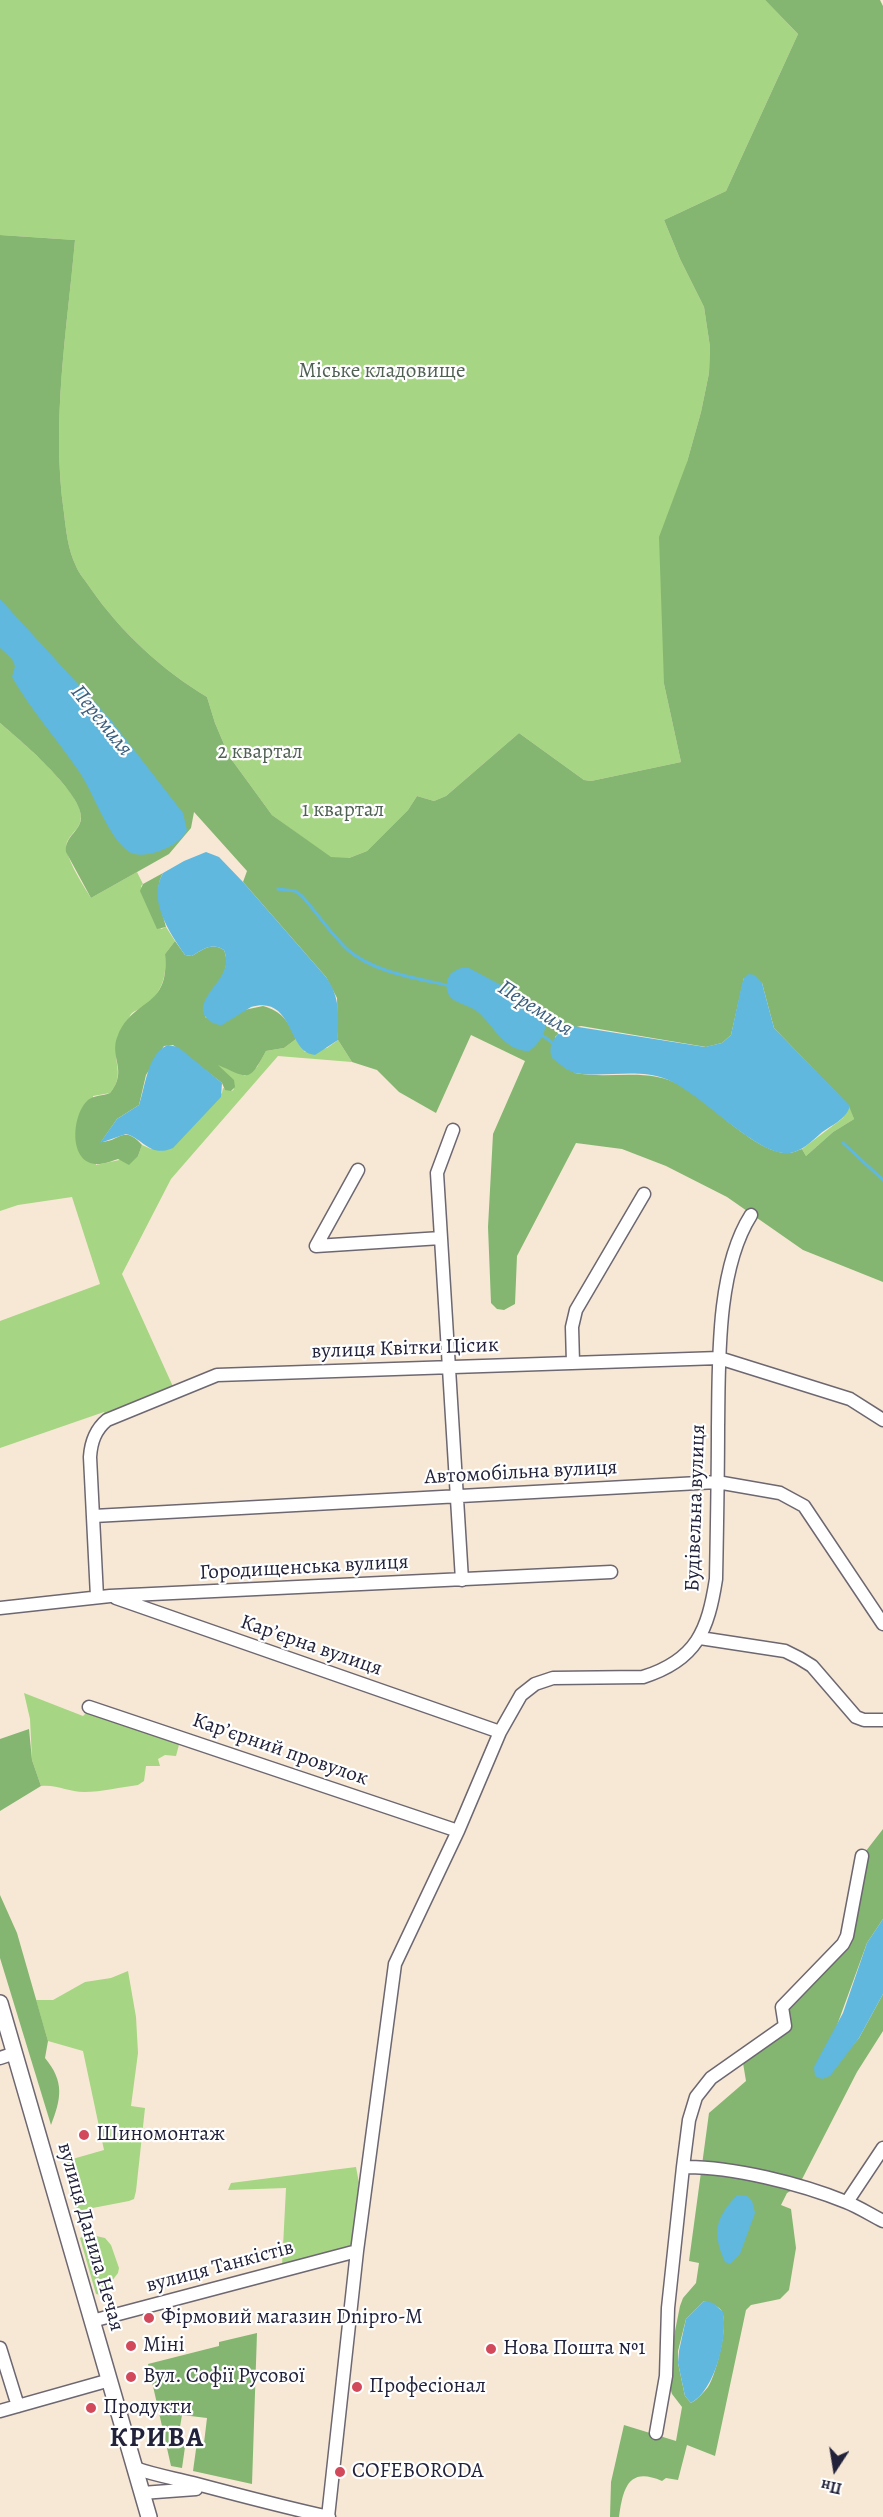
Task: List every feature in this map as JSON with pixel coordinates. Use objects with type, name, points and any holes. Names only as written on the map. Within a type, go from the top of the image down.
[{"type":"main road","name":"вулиця Данила Нечая","points":[[0,2003],[7,2055],[92,2321],[150,2517]]},
{"type":"street","points":[[453,1130],[437,1173],[462,1580]]},
{"type":"street","points":[[358,1170],[316,1246],[441,1238]]},
{"type":"street","points":[[573,1363],[572,1327],[576,1310],[644,1194]]},
{"type":"street","name":"Будівельна вулиця","points":[[328,2517],[357,2251],[395,1964],[458,1831],[500,1732],[520,1695],[535,1684],[554,1678],[644,1677],[676,1661],[700,1638],[712,1604],[716,1579],[719,1358],[729,1266],[738,1238],[751,1215]]},
{"type":"street","name":"вулиця Квітки Цісик","points":[[103,1597],[90,1457],[97,1430],[107,1420],[176,1390],[218,1375],[719,1358],[850,1399],[883,1420]]},
{"type":"street","name":"Автомобільна вулиця","points":[[94,1516],[717,1482],[780,1493],[799,1501],[817,1521],[883,1624]]},
{"type":"street","name":"Городищенська вулиця","points":[[0,1608],[103,1597],[611,1572]]},
{"type":"street","name":"Карʼєрна вулиця","points":[[103,1597],[500,1732]]},
{"type":"street","points":[[700,1638],[792,1654],[812,1666],[856,1717],[864,1720],[883,1720]]},
{"type":"street","name":"Карʼєрний провулок","points":[[88,1707],[458,1831]]},
{"type":"street","points":[[656,2433],[666,2376],[668,2308],[683,2167],[689,2120],[696,2097],[711,2078],[785,2026],[782,2007],[843,1944],[847,1936],[862,1856]]},
{"type":"street","points":[[847,2202],[883,2148]]},
{"type":"street","points":[[683,2167],[700,2166],[744,2173],[847,2202],[883,2221]]},
{"type":"street","name":"вулиця Танкістів","points":[[92,2321],[357,2251]]},
{"type":"street","points":[[0,2348],[18,2406]]},
{"type":"street","points":[[0,2411],[110,2380]]},
{"type":"street","points":[[135,2468],[156,2476],[193,2483],[307,2515],[328,2517]]},
{"type":"street","points":[[142,2491],[156,2476]]},
{"type":"street","points":[[142,2491],[161,2493],[192,2488],[218,2491]]},
{"type":"street","points":[[150,2517],[153,2505],[161,2493]]},
{"type":"green space","name":"Міське кладовище","points":[[0,0],[765,0],[798,34],[726,191],[664,220],[704,307],[710,347],[709,373],[687,462],[664,684],[681,762],[591,781],[584,780],[519,733],[446,796],[434,801],[417,796],[408,810],[367,851],[349,858],[331,858],[272,815],[229,756],[207,697],[174,675],[129,635],[81,575],[71,553],[60,479],[59,445],[62,376],[75,240],[0,235]]},
{"type":"green space","points":[[765,0],[880,0],[883,6],[883,1282],[803,1250],[727,1197],[666,1166],[622,1149],[576,1143],[517,1256],[515,1304],[504,1310],[497,1309],[491,1303],[488,1227],[493,1134],[525,1061],[471,1035],[436,1113],[399,1092],[377,1070],[352,1062],[338,1040],[337,998],[326,977],[243,882],[247,871],[194,812],[191,828],[169,854],[91,898],[66,852],[66,846],[81,821],[78,805],[71,793],[47,766],[0,723],[0,235],[75,240],[62,376],[59,445],[60,479],[67,533],[73,560],[79,572],[115,620],[143,649],[174,675],[207,697],[229,756],[272,815],[331,857],[349,858],[367,851],[408,810],[417,796],[434,801],[446,796],[519,733],[584,780],[591,781],[681,762],[664,684],[659,537],[687,462],[701,412],[709,373],[710,347],[704,307],[664,220],[726,191],[798,34]],"holes":[[[744,978],[762,983],[774,1028],[849,1106],[854,1119],[833,1132],[806,1156],[802,1149],[789,1153],[763,1146],[684,1087],[671,1081],[644,1075],[575,1073],[555,1037],[563,1030],[581,1026],[706,1047],[722,1043],[731,1035]]]},
{"type":"green space","points":[[0,723],[48,766],[78,806],[81,820],[66,845],[74,869],[91,898],[137,872],[161,929],[166,927],[175,941],[165,954],[163,982],[157,994],[147,1004],[131,1014],[125,1028],[116,1054],[118,1074],[114,1088],[110,1093],[93,1096],[96,1165],[138,1156],[142,1145],[151,1149],[222,1093],[223,1088],[232,1091],[234,1089],[215,1063],[245,1076],[257,1067],[266,1051],[284,1048],[296,1039],[305,1052],[327,1048],[338,1040],[352,1062],[278,1056],[171,1179],[122,1274],[175,1391],[107,1420],[104,1412],[0,1448],[0,1321],[100,1284],[72,1197],[18,1205],[0,1211]]},
{"type":"green space","points":[[163,873],[158,893],[166,927],[157,929],[140,891],[143,884]]},
{"type":"green space","points":[[175,941],[185,955],[192,956],[212,947],[224,950],[225,970],[207,1000],[206,1018],[263,1006],[284,1018],[296,1039],[284,1048],[266,1051],[255,1069],[247,1075],[218,1065],[234,1080],[235,1087],[231,1091],[225,1090],[222,1083],[173,1045],[164,1046],[146,1075],[139,1105],[117,1119],[101,1142],[121,1136],[130,1136],[142,1145],[138,1156],[129,1165],[118,1159],[98,1164],[86,1161],[80,1155],[75,1136],[79,1115],[88,1100],[110,1093],[115,1085],[118,1077],[115,1050],[118,1035],[133,1014],[157,994],[165,972],[165,954]]},
{"type":"green space","points":[[850,1106],[854,1119],[833,1132],[806,1156],[802,1149],[843,1118]]},
{"type":"green space","points":[[24,1693],[83,1716],[88,1711],[180,1741],[176,1756],[165,1755],[158,1759],[160,1766],[146,1766],[144,1781],[138,1785],[84,1792],[41,1786],[32,1760],[30,1719]]},
{"type":"green space","points":[[29,1729],[32,1760],[41,1786],[0,1811],[0,1739]]},
{"type":"green space","points":[[883,1829],[883,1919],[867,1943],[836,2028],[845,2054],[859,2038],[883,1994],[883,2031],[857,2072],[798,2187],[787,2193],[781,2205],[791,2209],[796,2248],[789,2290],[780,2299],[751,2305],[746,2310],[715,2456],[687,2445],[678,2480],[666,2478],[662,2481],[642,2476],[635,2478],[625,2489],[619,2517],[610,2517],[611,2482],[624,2425],[676,2441],[682,2407],[672,2394],[666,2376],[680,2306],[683,2298],[696,2283],[699,2263],[689,2261],[709,2113],[746,2081],[742,2057],[785,2026],[782,2007],[838,1950],[862,1856]],"holes":[[[704,2301],[721,2310],[724,2325],[723,2336],[711,2381],[702,2394],[691,2403],[685,2396],[678,2363],[678,2351],[686,2319]]]},
{"type":"green space","points":[[0,1895],[17,1933],[48,2041],[45,2058],[56,2075],[58,2083],[59,2099],[51,2125],[0,1958]]},
{"type":"green space","points":[[128,1971],[136,2017],[138,2053],[131,2106],[145,2108],[136,2191],[134,2199],[129,2201],[77,2211],[62,2162],[104,2150],[83,2051],[48,2041],[36,2000],[53,2000],[85,1982],[111,1978]]},
{"type":"green space","points":[[356,2167],[359,2183],[351,2248],[282,2266],[286,2188],[228,2190],[231,2183]]},
{"type":"green space","points":[[87,2234],[105,2238],[111,2245],[119,2268],[118,2273],[101,2295],[96,2294],[80,2238]]},
{"type":"green space","points":[[257,2333],[252,2484],[193,2471],[197,2442],[204,2443],[207,2418],[182,2415],[178,2439],[186,2440],[182,2468],[171,2466],[148,2364],[219,2346],[219,2342]]},
{"type":"water","points":[[0,599],[110,719],[183,813],[187,830],[170,847],[143,855],[135,854],[121,844],[107,825],[84,779],[12,677],[15,666],[12,659],[0,648]]},
{"type":"water","points":[[206,852],[219,857],[243,882],[331,985],[338,1007],[338,1040],[315,1055],[306,1052],[300,1046],[280,1013],[264,1005],[251,1007],[222,1025],[207,1019],[203,1007],[226,965],[224,950],[212,947],[192,956],[185,955],[162,916],[158,894],[163,873]]},
{"type":"water","points":[[462,968],[469,968],[542,1007],[546,1026],[542,1037],[534,1047],[529,1051],[513,1047],[500,1037],[478,1012],[452,999],[447,990],[448,980],[452,973]]},
{"type":"water","points":[[749,974],[755,975],[762,983],[774,1028],[850,1106],[842,1119],[798,1150],[790,1153],[777,1152],[762,1145],[745,1135],[695,1096],[666,1079],[644,1074],[575,1073],[552,1058],[552,1042],[572,1026],[705,1047],[722,1043],[731,1035],[742,984],[744,978]]},
{"type":"water","points":[[168,1045],[178,1047],[222,1083],[221,1097],[173,1148],[158,1151],[126,1134],[100,1143],[117,1119],[139,1105],[148,1071],[156,1055]]},
{"type":"water","points":[[883,1919],[883,1994],[859,2038],[830,2076],[822,2079],[815,2076],[814,2067],[843,2013],[867,1943]]},
{"type":"water","points":[[737,2195],[747,2196],[752,2201],[755,2213],[740,2254],[730,2264],[725,2262],[717,2234],[724,2211]]},
{"type":"water","points":[[704,2301],[713,2303],[723,2312],[723,2335],[713,2375],[707,2387],[691,2403],[685,2396],[678,2363],[679,2351],[686,2319]]},
{"type":"waterway","name":"Перемиля","points":[[278,889],[295,891],[302,896],[342,944],[359,958],[397,974],[450,986]]},
{"type":"waterway","name":"Перемиля","points":[[539,1033],[553,1043]]},
{"type":"waterway","name":"Перемиля","points":[[843,1143],[883,1180]]},
{"type":"place","name":"Шиномонтаж","points":[[84,2135]]},
{"type":"place","name":"Фірмовий магазин Dnipro-M","points":[[149,2318]]},
{"type":"place","name":"Міні","points":[[131,2346]]},
{"type":"place","name":"Нова Пошта №1","points":[[491,2349]]},
{"type":"place","name":"Вул. Софії Русової","points":[[131,2377]]},
{"type":"place","name":"Професіонал","points":[[357,2387]]},
{"type":"place","name":"Продукти","points":[[91,2408]]},
{"type":"place","name":"COFEBORODA","points":[[340,2472]]},
{"type":"district","name":"КРИВА","points":[[157,2439]]},
{"type":"park label","name":"2 квартал","points":[[260,753]]},
{"type":"park label","name":"1 квартал","points":[[343,811]]}]
